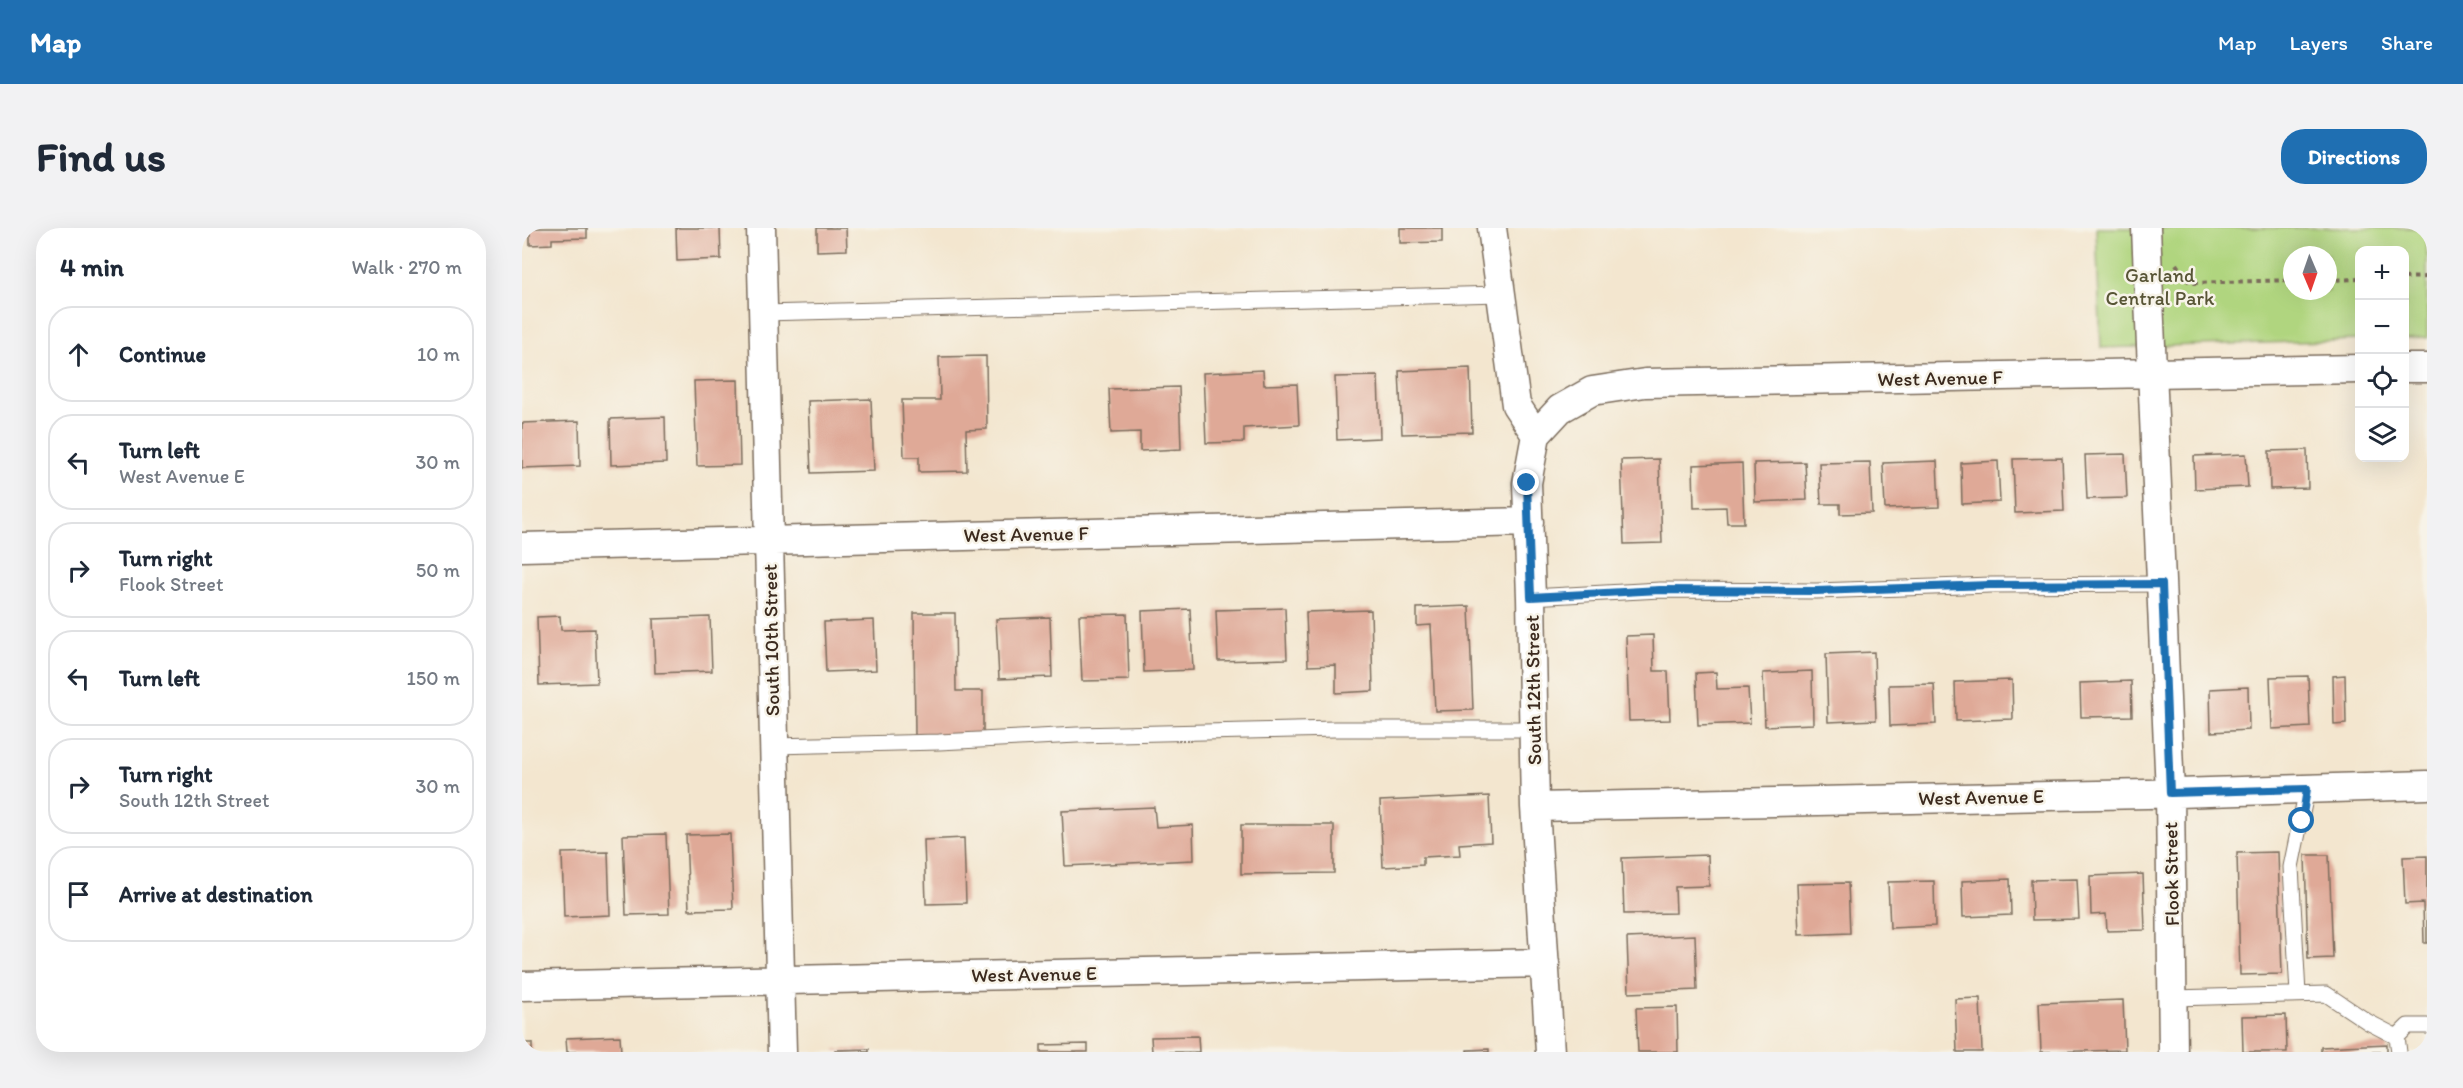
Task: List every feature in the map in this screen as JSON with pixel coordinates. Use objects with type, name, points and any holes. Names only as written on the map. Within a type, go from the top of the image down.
[{"type":"street","name":"South 10th Street","points":[[761,228],[782,1052]]},
{"type":"street","points":[[1492,228],[1516,405],[1536,435]]},
{"type":"street","name":"Flook Street","points":[[2146,228],[2170,793],[2174,1052]]},
{"type":"street","points":[[2409,369],[2427,368]]},
{"type":"street","name":"West Avenue F","points":[[1536,435],[1560,410],[1592,391],[1645,383],[2355,369]]},
{"type":"street","name":"South 12th Street","points":[[1536,435],[1527,483],[1535,807],[1550,1052]]},
{"type":"street","name":"West Avenue F","points":[[522,547],[1529,522]]},
{"type":"street","name":"West Avenue E","points":[[1535,807],[2427,785]]},
{"type":"street","name":"West Avenue E","points":[[522,986],[1545,963]]},
{"type":"lane","points":[[763,313],[1501,294]]},
{"type":"lane","points":[[1531,597],[1660,590],[1816,591],[1990,585],[2162,584]]},
{"type":"lane","points":[[774,746],[1311,729],[1534,729]]},
{"type":"lane","points":[[2298,994],[2291,867],[2307,789]]},
{"type":"lane","points":[[2173,998],[2326,994],[2398,1045],[2408,1026],[2427,1026]]},
{"type":"path","points":[[2170,256],[2190,283],[2283,280]]},
{"type":"path","points":[[2409,278],[2427,277]]},
{"type":"path","points":[[2337,280],[2355,279]]},
{"type":"green space","name":"Garland Central Park","points":[[2096,228],[2427,228],[2427,338],[2409,339],[2409,246],[2355,246],[2355,340],[2101,348]]},
{"type":"building","points":[[530,228],[587,228],[587,238],[552,239],[552,244],[530,245]]},
{"type":"building","points":[[676,228],[720,228],[721,259],[677,261]]},
{"type":"building","points":[[817,228],[846,228],[847,250],[817,251]]},
{"type":"building","points":[[1400,228],[1442,228],[1442,242],[1400,243]]},
{"type":"building","points":[[986,356],[987,429],[966,430],[967,471],[919,472],[919,457],[904,457],[902,400],[940,400],[939,357]]},
{"type":"building","points":[[1470,368],[1472,432],[1402,434],[1399,371]]},
{"type":"building","points":[[1263,370],[1264,385],[1297,384],[1299,425],[1244,428],[1244,442],[1206,443],[1203,373]]},
{"type":"building","points":[[1378,376],[1380,438],[1337,440],[1335,377]]},
{"type":"building","points":[[738,380],[740,465],[697,466],[694,381]]},
{"type":"building","points":[[1179,387],[1181,449],[1140,451],[1140,432],[1111,433],[1109,389]]},
{"type":"building","points":[[871,399],[874,471],[811,473],[808,401]]},
{"type":"building","points":[[665,417],[666,463],[611,465],[610,419]]},
{"type":"building","points":[[579,421],[580,466],[522,468],[522,423]]},
{"type":"building","points":[[2307,450],[2308,488],[2270,489],[2269,451]]},
{"type":"building","points":[[2125,454],[2127,498],[2087,499],[2085,455]]},
{"type":"building","points":[[2246,454],[2248,487],[2195,489],[2194,456]]},
{"type":"building","points":[[2062,458],[2064,511],[2015,513],[2013,459]]},
{"type":"building","points":[[1659,459],[1662,543],[1624,544],[1621,460]]},
{"type":"building","points":[[1937,461],[1939,507],[1885,509],[1883,463]]},
{"type":"building","points":[[1998,461],[2000,502],[1962,504],[1961,463]]},
{"type":"building","points":[[1805,462],[1807,500],[1755,502],[1754,463]]},
{"type":"building","points":[[1870,462],[1872,513],[1840,514],[1840,504],[1821,504],[1819,463]]},
{"type":"building","points":[[1742,463],[1744,523],[1727,523],[1726,507],[1694,508],[1693,465]]},
{"type":"building","points":[[1469,606],[1473,710],[1435,711],[1431,625],[1417,626],[1417,608]]},
{"type":"building","points":[[1285,608],[1287,659],[1218,661],[1216,610]]},
{"type":"building","points":[[1190,609],[1193,670],[1144,672],[1142,611]]},
{"type":"building","points":[[1371,610],[1373,691],[1336,693],[1336,665],[1308,666],[1306,612]]},
{"type":"building","points":[[914,613],[955,613],[956,691],[983,691],[983,737],[915,737]]},
{"type":"building","points":[[1127,614],[1129,680],[1082,681],[1079,615]]},
{"type":"building","points":[[560,616],[561,630],[595,629],[597,683],[539,685],[537,617]]},
{"type":"building","points":[[710,617],[712,671],[655,673],[653,619]]},
{"type":"building","points":[[1050,617],[1052,677],[999,679],[996,619]]},
{"type":"building","points":[[874,620],[876,670],[826,672],[824,622]]},
{"type":"building","points":[[1653,635],[1654,671],[1668,671],[1670,720],[1629,721],[1626,636]]},
{"type":"building","points":[[1874,652],[1876,720],[1828,722],[1826,654]]},
{"type":"building","points":[[1812,671],[1813,724],[1765,726],[1763,673]]},
{"type":"building","points":[[1716,672],[1717,689],[1748,688],[1750,723],[1698,725],[1696,673]]},
{"type":"building","points":[[2345,675],[2346,724],[2334,725],[2333,676]]},
{"type":"building","points":[[2308,676],[2310,727],[2272,729],[2270,677]]},
{"type":"building","points":[[2012,680],[2013,719],[1956,721],[1955,682]]},
{"type":"building","points":[[2131,681],[2132,716],[2081,717],[2080,683]]},
{"type":"building","points":[[1934,684],[1936,724],[1890,726],[1889,685]]},
{"type":"building","points":[[2248,687],[2249,730],[2211,732],[2210,689]]},
{"type":"building","points":[[1489,796],[1491,842],[1459,844],[1460,855],[1423,857],[1423,865],[1383,867],[1380,801]]},
{"type":"building","points":[[1154,807],[1156,827],[1193,825],[1194,860],[1065,866],[1062,811]]},
{"type":"building","points":[[1241,825],[1334,825],[1334,873],[1241,874]]},
{"type":"building","points":[[666,834],[669,914],[626,915],[623,835]]},
{"type":"building","points":[[730,834],[733,909],[689,910],[686,835]]},
{"type":"building","points":[[964,838],[966,903],[926,904],[924,840]]},
{"type":"building","points":[[608,852],[610,915],[564,917],[562,853]]},
{"type":"building","points":[[2278,852],[2282,974],[2240,975],[2237,853]]},
{"type":"building","points":[[1708,855],[1709,886],[1675,887],[1676,913],[1624,914],[1622,858]]},
{"type":"building","points":[[2305,855],[2329,855],[2333,958],[2308,959]]},
{"type":"building","points":[[2427,856],[2427,943],[2424,943],[2423,903],[2405,904],[2403,857]]},
{"type":"building","points":[[2143,874],[2145,930],[2107,931],[2106,914],[2091,915],[2090,876]]},
{"type":"building","points":[[2010,879],[2011,915],[1963,917],[1962,881]]},
{"type":"building","points":[[2077,879],[2079,919],[2032,920],[2031,880]]},
{"type":"building","points":[[1934,881],[1935,926],[1890,928],[1888,882]]},
{"type":"building","points":[[1848,883],[1850,933],[1799,935],[1797,884]]},
{"type":"building","points":[[1695,935],[1697,990],[1629,993],[1627,938]]},
{"type":"building","points":[[1980,998],[1982,1052],[1957,1052],[1955,999]]},
{"type":"building","points":[[2123,1000],[2125,1050],[2041,1052],[2039,1003]]},
{"type":"building","points":[[1677,1007],[1678,1052],[1638,1052],[1636,1008]]},
{"type":"building","points":[[2286,1015],[2287,1052],[2243,1052],[2242,1016]]},
{"type":"building","points":[[620,1036],[621,1052],[567,1052],[566,1038]]},
{"type":"building","points":[[1198,1036],[1199,1052],[1152,1052],[1151,1037]]},
{"type":"building","points":[[522,1043],[532,1043],[532,1052],[522,1052]]},
{"type":"building","points":[[1088,1044],[1088,1052],[1041,1052],[1041,1045]]},
{"type":"building","points":[[2387,1044],[2387,1052],[2321,1052],[2321,1047]]},
{"type":"building","points":[[869,1049],[869,1052],[835,1052],[835,1050]]},
{"type":"building","points":[[1489,1049],[1489,1052],[1467,1052],[1467,1050]]},
{"type":"route","points":[[1527,483],[1531,597],[1660,590],[1816,591],[1990,585],[2162,584],[2170,793],[2307,789],[2302,821]]}]
